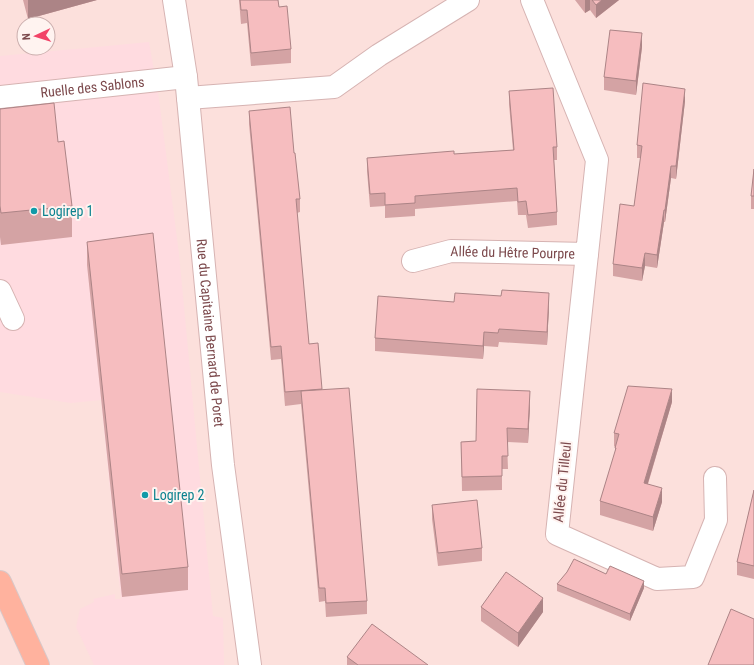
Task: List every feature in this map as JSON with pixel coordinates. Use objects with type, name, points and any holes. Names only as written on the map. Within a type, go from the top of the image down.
[{"type":"main road","points":[[0,582],[38,665]]},
{"type":"street","name":"Rue du Capitaine Bernard de Poret","points":[[174,0],[187,88],[223,465],[250,665]]},
{"type":"street","points":[[187,88],[334,87],[379,55],[468,0]]},
{"type":"street","name":"Allée du Hêtre Pourpre","points":[[413,261],[451,251],[587,254],[597,160],[532,0]]},
{"type":"street","name":"Ruelle des Sablons","points":[[0,97],[187,88]]},
{"type":"street","name":"Allée du Tilleul","points":[[587,254],[557,534],[658,579],[693,577],[716,520],[715,478]]},
{"type":"street","points":[[0,291],[13,319]]},
{"type":"shaded area","points":[[0,0],[754,0],[754,665],[0,665]]},
{"type":"shaded area","points":[[149,42],[159,99],[179,254],[213,616],[223,618],[224,665],[94,665],[76,627],[80,609],[94,602],[93,599],[115,594],[115,599],[121,599],[101,400],[71,403],[0,392],[0,56],[16,54],[16,56],[56,56],[56,51]]},
{"type":"building","points":[[240,0],[278,0],[279,7],[287,6],[291,49],[251,53],[247,10],[241,10]]},
{"type":"building","points":[[592,0],[602,0],[596,5]]},
{"type":"building","points":[[610,30],[642,33],[636,81],[604,77]]},
{"type":"building","points":[[643,83],[685,89],[676,166],[671,166],[657,255],[645,253],[642,268],[613,264],[620,204],[634,206],[642,146],[637,145]]},
{"type":"building","points":[[553,88],[557,147],[553,147],[557,212],[528,215],[526,201],[518,202],[517,188],[415,196],[415,203],[385,205],[385,193],[370,194],[367,158],[454,151],[454,154],[514,150],[509,91]]},
{"type":"building","name":"Logirep 1","points":[[54,103],[58,142],[64,141],[72,206],[1,213],[0,109]]},
{"type":"building","points":[[290,107],[300,199],[296,199],[309,344],[318,343],[322,389],[285,392],[281,346],[271,347],[249,111]]},
{"type":"building","points":[[754,169],[754,196],[751,196]]},
{"type":"building","name":"Logirep 2","points":[[153,233],[188,567],[122,574],[87,242]]},
{"type":"building","points":[[502,290],[549,293],[547,332],[499,329],[498,333],[484,332],[483,346],[375,338],[378,296],[454,302],[455,293],[501,296]]},
{"type":"building","points":[[628,386],[672,389],[644,483],[662,488],[653,517],[600,501],[616,448],[619,434],[614,433]]},
{"type":"building","points":[[349,388],[367,601],[326,603],[325,588],[319,588],[301,391]]},
{"type":"building","points":[[477,389],[530,391],[528,429],[507,428],[508,456],[502,456],[502,476],[462,477],[461,442],[476,441]]},
{"type":"building","points":[[754,490],[754,566],[737,562]]},
{"type":"building","points":[[477,500],[482,548],[438,553],[432,505]]},
{"type":"building","points":[[574,559],[606,574],[610,566],[644,581],[630,614],[557,584],[567,572]]},
{"type":"building","points":[[506,572],[543,598],[518,633],[481,607]]},
{"type":"building","points":[[731,609],[754,619],[754,665],[708,665]]},
{"type":"building","points":[[372,624],[428,665],[358,665],[347,657]]},
{"type":"place","name":"Logirep 1","points":[[34,211]]},
{"type":"place","name":"Logirep 2","points":[[145,495]]}]
